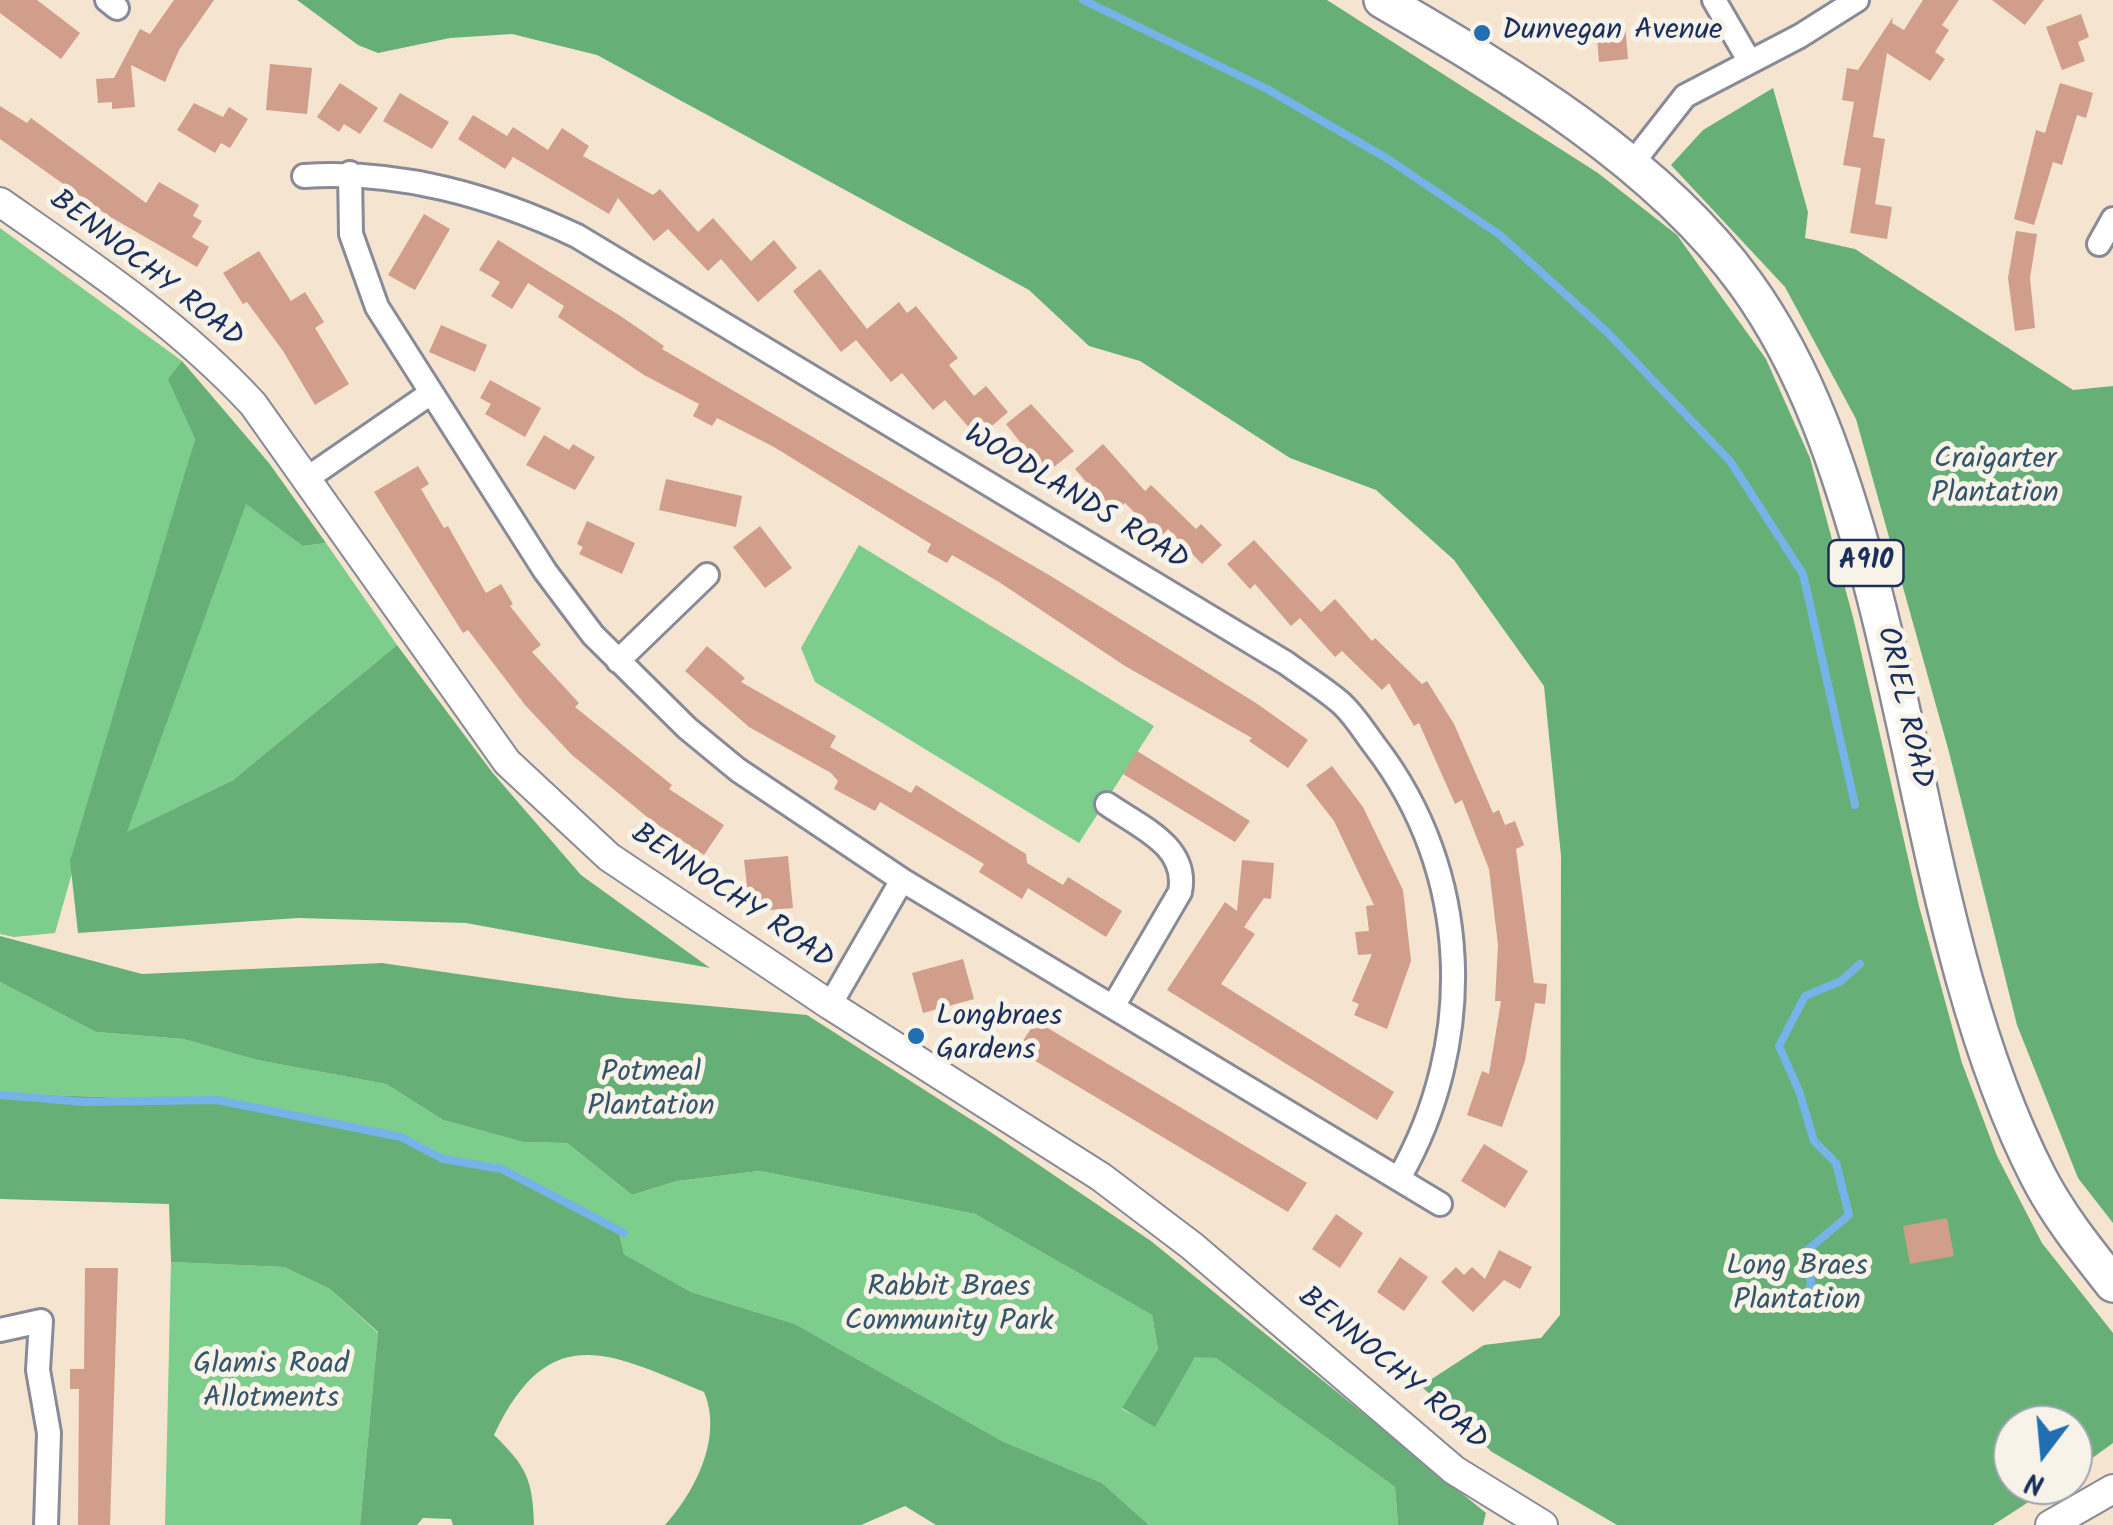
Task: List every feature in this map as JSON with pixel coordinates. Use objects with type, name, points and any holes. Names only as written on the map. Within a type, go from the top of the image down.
[{"type":"main road","name":"ORIEL ROAD","points":[[1382,0],[1481,56],[1631,165],[1744,281],[1789,354],[1819,418],[1884,630],[1941,884],[1995,1072],[2039,1178],[2113,1284]]},
{"type":"street","points":[[1714,0],[1750,62]]},
{"type":"street","points":[[1631,165],[1685,96],[1857,0]]},
{"type":"street","points":[[350,173],[351,234],[377,307],[545,572],[618,662],[738,770],[902,880],[1440,1204]]},
{"type":"street","name":"WOODLANDS ROAD","points":[[304,176],[350,173],[414,180],[529,213],[577,236],[1286,663],[1344,705],[1391,767],[1423,825],[1441,878],[1456,975],[1453,1022],[1435,1104],[1400,1178]]},
{"type":"street","name":"BENNOCHY ROAD","points":[[0,202],[94,268],[215,362],[254,404],[309,477],[507,762],[609,856],[830,1005],[1101,1177],[1192,1246],[1454,1470],[1543,1525]]},
{"type":"street","points":[[2099,244],[2113,219]]},
{"type":"street","points":[[309,477],[432,393]]},
{"type":"street","points":[[618,662],[707,575]]},
{"type":"street","points":[[1107,804],[1172,848],[1184,872],[1180,892],[1114,1005]]},
{"type":"street","points":[[830,1005],[902,880]]},
{"type":"street","points":[[0,1330],[41,1321],[38,1370],[49,1433],[46,1525]]},
{"type":"street","points":[[2050,1525],[2113,1488]]},
{"type":"green space","name":"Long Braes Plantation","points":[[297,0],[1327,0],[1598,173],[1677,235],[1766,359],[1810,458],[1854,621],[1919,906],[1962,1063],[1997,1156],[2042,1243],[2113,1333],[2113,1443],[2093,1458],[2093,1405],[1993,1405],[1993,1505],[2024,1505],[1993,1525],[1617,1525],[1492,1452],[1421,1386],[1484,1345],[1541,1338],[1560,1315],[1561,856],[1544,686],[1454,560],[1376,490],[1290,458],[1140,361],[1089,346],[1029,290],[597,55],[512,34],[450,38],[378,53],[358,45]]},
{"type":"green space","name":"Craigarter Plantation","points":[[1773,88],[1808,212],[1805,238],[1855,249],[2073,390],[2113,386],[2113,1223],[2078,1178],[2017,1025],[1949,752],[1856,419],[1785,287],[1671,165],[1703,130]]},
{"type":"green space","points":[[0,228],[182,361],[169,379],[195,439],[55,933],[14,937],[0,934]]},
{"type":"green space","name":"Potmeal Plantation","points":[[182,361],[269,463],[326,543],[303,546],[246,504],[127,832],[233,780],[397,645],[492,772],[581,875],[710,968],[466,923],[298,918],[78,933],[70,861],[195,439],[168,379]]},
{"type":"green space","points":[[246,503],[303,546],[326,543],[397,645],[233,780],[126,833]]},
{"type":"green space","points":[[859,545],[1154,726],[1079,843],[815,682],[801,648]]},
{"type":"green space","name":"Potmeal Plantation","points":[[0,936],[142,974],[382,963],[623,998],[807,1015],[1151,1241],[1486,1513],[1483,1525],[1398,1525],[1395,1487],[1216,1358],[1195,1357],[1155,1427],[1122,1408],[1158,1349],[1152,1315],[975,1214],[760,1171],[677,1181],[632,1195],[567,1143],[523,1142],[443,1120],[386,1084],[257,1060],[183,1039],[96,1032],[0,982]]},
{"type":"green space","name":"Rabbit Braes Community Park","points":[[0,982],[96,1032],[183,1039],[257,1060],[386,1084],[443,1120],[523,1142],[567,1143],[632,1195],[677,1181],[760,1171],[975,1214],[1152,1315],[1158,1349],[1122,1409],[1155,1426],[1195,1356],[1216,1358],[1395,1487],[1398,1525],[1149,1525],[1102,1483],[1002,1441],[795,1324],[691,1292],[624,1254],[619,1233],[498,1171],[442,1158],[392,1131],[252,1103],[0,1093]]},
{"type":"green space","points":[[0,1093],[252,1103],[392,1131],[442,1158],[498,1171],[619,1233],[624,1254],[691,1292],[795,1324],[1002,1441],[1102,1483],[1149,1525],[936,1525],[905,1506],[861,1525],[665,1525],[687,1496],[703,1462],[710,1427],[704,1392],[639,1366],[584,1355],[560,1360],[537,1373],[515,1398],[494,1435],[526,1474],[534,1525],[453,1525],[451,1519],[423,1518],[417,1525],[360,1525],[378,1332],[330,1289],[284,1267],[171,1262],[169,1204],[0,1199]]},
{"type":"green space","name":"Glamis Road Allotments","points":[[171,1262],[284,1267],[330,1289],[378,1333],[360,1525],[165,1525]]},
{"type":"building","points":[[0,0],[37,0],[80,33],[61,59],[0,13]]},
{"type":"building","points":[[174,0],[214,0],[179,50],[165,82],[131,65],[135,107],[112,109],[112,102],[98,103],[96,79],[114,78],[140,29],[150,34]]},
{"type":"building","points":[[1923,0],[1959,0],[1942,25],[1949,30],[1935,52],[1945,59],[1930,81],[1887,53],[1873,137],[1885,139],[1875,204],[1892,207],[1887,239],[1850,233],[1861,168],[1843,165],[1854,102],[1842,100],[1847,68],[1858,70],[1893,17],[1892,23],[1904,30]]},
{"type":"building","points":[[1992,0],[2044,0],[2025,25]]},
{"type":"building","points":[[2081,14],[2089,37],[2078,42],[2085,61],[2062,70],[2046,27]]},
{"type":"building","points":[[1625,23],[1628,59],[1599,62],[1596,26]]},
{"type":"building","points":[[270,64],[312,68],[307,114],[266,110]]},
{"type":"building","points":[[340,83],[378,108],[360,134],[344,124],[339,132],[317,117]]},
{"type":"building","points":[[2060,83],[2093,93],[2086,118],[2077,115],[2062,165],[2053,162],[2034,225],[2014,219],[2036,130],[2045,133]]},
{"type":"building","points":[[400,93],[449,122],[432,149],[383,121]]},
{"type":"building","points":[[194,103],[223,117],[229,107],[248,119],[230,148],[221,143],[215,153],[177,130]]},
{"type":"building","points":[[0,106],[27,123],[31,118],[146,203],[159,182],[199,205],[193,216],[202,221],[192,237],[209,247],[197,267],[107,215],[0,139]]},
{"type":"building","points":[[473,115],[507,136],[513,127],[548,150],[562,128],[589,146],[583,156],[653,195],[660,189],[698,232],[713,218],[751,261],[774,240],[797,268],[758,302],[721,259],[708,271],[668,229],[654,241],[618,198],[609,214],[513,157],[505,169],[458,139]]},
{"type":"building","points":[[424,214],[450,229],[415,290],[388,275]]},
{"type":"building","points":[[2016,231],[2037,234],[2030,278],[2035,328],[2015,331],[2008,278]]},
{"type":"building","points":[[498,240],[622,317],[664,346],[662,349],[1054,578],[1256,703],[1308,740],[1288,768],[1249,741],[1252,738],[1125,666],[999,582],[952,555],[947,563],[927,552],[931,544],[774,447],[717,418],[712,426],[693,416],[699,404],[644,375],[558,317],[564,306],[528,283],[512,309],[491,296],[500,282],[479,270]]},
{"type":"building","points":[[259,251],[291,301],[305,292],[324,322],[315,328],[349,384],[315,405],[283,351],[247,302],[243,304],[223,273]]},
{"type":"building","points":[[820,269],[867,329],[899,302],[907,313],[916,306],[958,358],[949,365],[974,396],[986,386],[1008,412],[978,438],[945,400],[933,410],[902,373],[891,382],[856,340],[841,352],[793,291]]},
{"type":"building","points":[[441,325],[487,345],[475,372],[429,352]]},
{"type":"building","points":[[490,380],[541,408],[525,437],[485,414],[491,404],[480,398]]},
{"type":"building","points":[[1031,404],[1074,451],[1045,474],[1006,424]]},
{"type":"building","points":[[544,435],[569,450],[573,444],[595,457],[575,490],[526,465]]},
{"type":"building","points":[[1103,444],[1145,491],[1151,485],[1196,529],[1201,524],[1222,545],[1202,564],[1168,529],[1160,538],[1125,503],[1113,513],[1075,469]]},
{"type":"building","points":[[418,466],[429,484],[421,489],[444,528],[448,526],[486,593],[501,584],[513,604],[510,606],[541,645],[532,652],[579,703],[575,707],[672,785],[669,789],[724,825],[704,855],[652,821],[572,755],[525,705],[468,630],[463,633],[374,492]]},
{"type":"building","points":[[666,479],[742,496],[736,527],[659,510]]},
{"type":"building","points":[[587,521],[635,543],[622,574],[579,554],[583,547],[577,544]]},
{"type":"building","points":[[760,526],[792,568],[765,588],[733,547]]},
{"type":"building","points":[[1254,540],[1321,612],[1335,599],[1372,641],[1375,638],[1422,684],[1427,681],[1454,724],[1493,813],[1499,810],[1505,825],[1515,821],[1524,845],[1516,849],[1534,983],[1547,984],[1545,1004],[1535,1003],[1525,1061],[1502,1127],[1467,1115],[1482,1071],[1489,1074],[1501,1001],[1495,1001],[1498,945],[1489,869],[1462,800],[1455,804],[1419,723],[1414,726],[1389,683],[1382,690],[1342,651],[1335,657],[1300,618],[1291,626],[1255,584],[1250,589],[1227,564]]},
{"type":"building","points":[[707,646],[745,678],[741,682],[836,736],[830,747],[911,793],[916,785],[1026,854],[1027,863],[1063,885],[1068,877],[1122,911],[1106,937],[1028,888],[1022,899],[979,872],[984,864],[880,802],[875,811],[834,789],[838,781],[831,773],[749,727],[685,671]]},
{"type":"building","points":[[1137,751],[1250,821],[1235,842],[1123,774]]},
{"type":"building","points":[[1332,766],[1363,807],[1403,890],[1411,961],[1387,1029],[1354,1015],[1359,1004],[1352,1001],[1372,954],[1358,955],[1355,932],[1369,931],[1366,906],[1374,905],[1334,821],[1306,785]]},
{"type":"building","points":[[788,856],[793,908],[750,912],[744,860]]},
{"type":"building","points":[[1242,860],[1274,863],[1271,899],[1264,898],[1244,927],[1255,934],[1221,984],[1394,1092],[1377,1120],[1167,990],[1225,902],[1237,911]]},
{"type":"building","points":[[963,959],[974,999],[923,1013],[912,973]]},
{"type":"building","points":[[1036,1021],[1307,1183],[1288,1212],[1017,1050]]},
{"type":"building","points":[[1484,1144],[1528,1171],[1505,1208],[1461,1181]]},
{"type":"building","points":[[1336,1214],[1363,1233],[1340,1268],[1312,1249]]},
{"type":"building","points":[[1947,1218],[1954,1256],[1910,1264],[1903,1226]]},
{"type":"building","points":[[1499,1250],[1532,1267],[1520,1289],[1504,1280],[1473,1312],[1441,1282],[1456,1267],[1464,1275],[1472,1267],[1485,1279]]},
{"type":"building","points":[[1400,1257],[1428,1277],[1404,1311],[1377,1292]]},
{"type":"building","points":[[85,1268],[118,1268],[110,1525],[78,1525],[79,1389],[70,1389],[70,1369],[84,1369]]},
{"type":"waterway","points":[[1083,0],[1267,89],[1388,159],[1500,235],[1607,332],[1730,461],[1803,574],[1855,805]]},
{"type":"waterway","points":[[1808,1295],[1811,1282],[1804,1253],[1849,1215],[1836,1163],[1814,1141],[1799,1091],[1779,1046],[1805,996],[1841,981],[1860,964]]},
{"type":"waterway","points":[[0,1095],[85,1102],[217,1100],[401,1137],[443,1159],[502,1169],[624,1233]]},
{"type":"place","name":"Dunvegan Avenue","points":[[1482,33]]},
{"type":"place","name":"Longbraes Gardens","points":[[916,1036]]}]
